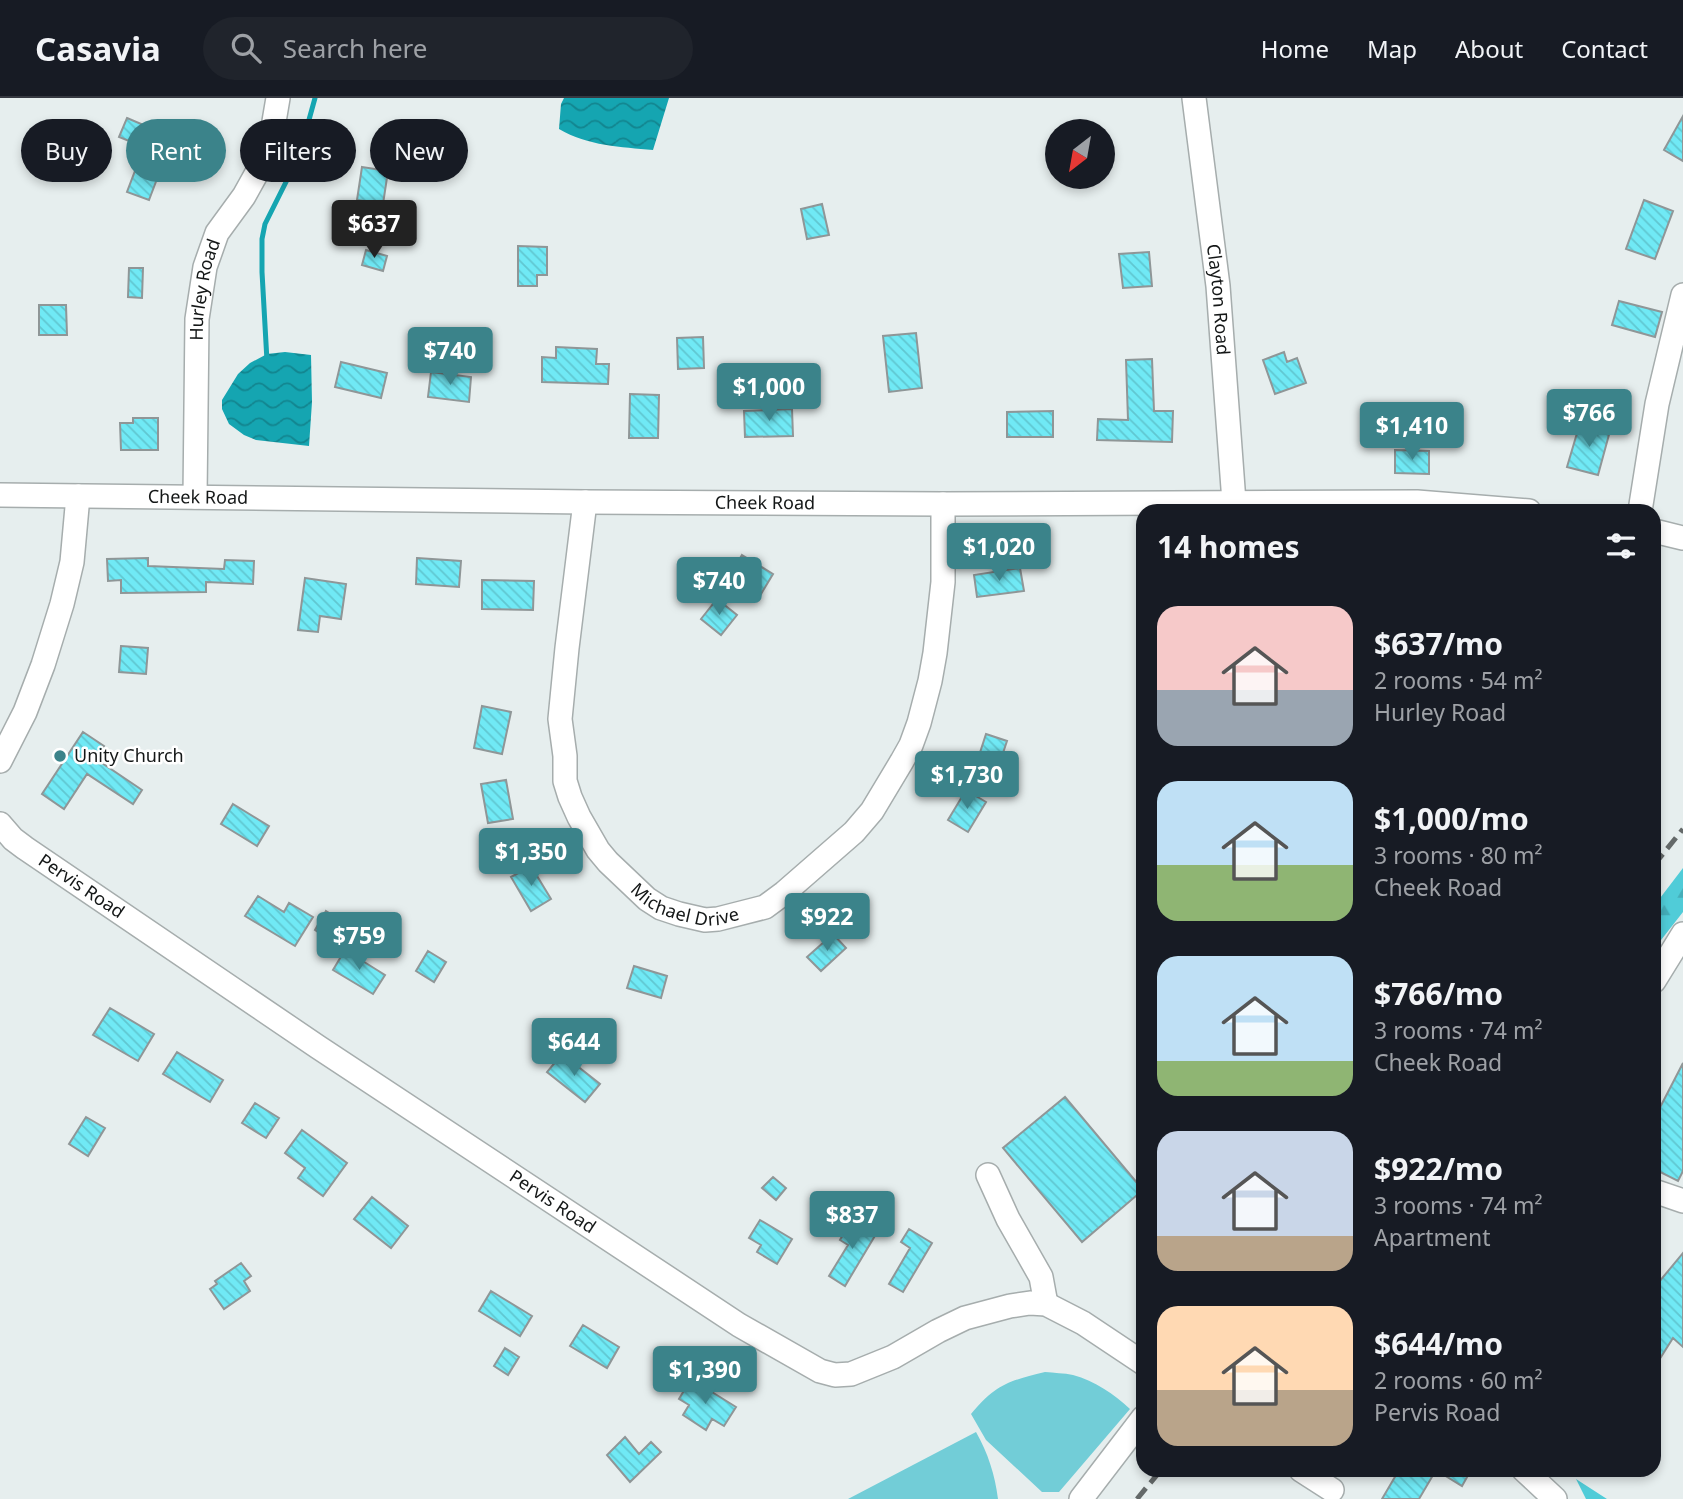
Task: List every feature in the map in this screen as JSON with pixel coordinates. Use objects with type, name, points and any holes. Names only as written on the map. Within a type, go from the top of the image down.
[{"type":"street","name":"Hurley Road","points":[[195,497],[197,319],[205,267],[217,233],[244,196],[269,151],[278,98]]},
{"type":"street","name":"Clayton Road","points":[[1194,98],[1218,286],[1234,502]]},
{"type":"street","points":[[1641,504],[1657,404],[1683,295]]},
{"type":"street","name":"Cheek Road","points":[[0,495],[585,502],[1442,504]]},
{"type":"street","points":[[0,761],[43,665],[62,604],[72,562],[78,496]]},
{"type":"street","name":"Michael Drive","points":[[585,502],[560,719],[565,780],[579,817],[608,862],[647,899],[661,908],[705,920],[765,907],[784,893],[853,832],[872,811],[902,761],[919,723],[935,653],[943,582],[943,504]]},
{"type":"street","points":[[1661,533],[1683,538]]},
{"type":"street","name":"Pervis Road","points":[[0,824],[25,848],[317,1046],[739,1325],[820,1371],[835,1375],[850,1374],[893,1357],[965,1318],[1010,1306],[1046,1304]]},
{"type":"street","points":[[1661,970],[1683,934]]},
{"type":"street","points":[[988,1175],[1008,1219],[1041,1278],[1046,1304],[1083,1323],[1136,1358]]},
{"type":"street","points":[[1661,1193],[1683,1201]]},
{"type":"street","points":[[1081,1499],[1136,1427]]},
{"type":"street","points":[[1315,1477],[1334,1486]]},
{"type":"street","points":[[1531,1477],[1555,1499]]},
{"type":"green space","points":[[1683,868],[1683,912],[1661,940],[1661,897]]},
{"type":"green space","points":[[1576,1479],[1607,1499],[1586,1499]]},
{"type":"shaded area","points":[[1045,1372],[1073,1375],[1096,1384],[1130,1409],[1059,1492],[1042,1492],[986,1440],[971,1414],[988,1396],[1004,1385]]},
{"type":"shaded area","points":[[976,1432],[990,1464],[998,1499],[848,1499]]},
{"type":"water","points":[[564,98],[669,98],[653,150],[593,142],[559,129]]},
{"type":"water","points":[[285,352],[311,355],[309,446],[256,440],[244,435],[229,424],[222,409],[222,400],[238,374],[250,363],[267,354]]},
{"type":"building","points":[[1683,116],[1683,161],[1664,150]]},
{"type":"building","points":[[126,120],[126,140],[119,137]]},
{"type":"building","points":[[362,167],[370,168],[370,182],[386,182],[383,204],[357,200]]},
{"type":"building","points":[[131,182],[156,182],[149,200],[127,192]]},
{"type":"building","points":[[1644,200],[1673,211],[1655,259],[1626,249]]},
{"type":"building","points":[[822,204],[829,235],[807,239],[801,209]]},
{"type":"building","points":[[518,246],[547,247],[547,275],[537,275],[537,286],[518,286]]},
{"type":"building","points":[[366,250],[387,256],[383,271],[362,265]]},
{"type":"building","points":[[1149,252],[1152,286],[1123,288],[1119,254]]},
{"type":"building","points":[[129,268],[143,268],[142,298],[128,297]]},
{"type":"building","points":[[1619,301],[1662,312],[1655,337],[1612,325]]},
{"type":"building","points":[[39,305],[66,305],[67,335],[39,335]]},
{"type":"building","points":[[916,333],[922,388],[889,392],[883,336]]},
{"type":"building","points":[[703,337],[704,368],[678,369],[677,338]]},
{"type":"building","points":[[556,347],[597,349],[596,364],[609,364],[608,384],[542,382],[542,357],[556,358]]},
{"type":"building","points":[[1284,352],[1287,362],[1297,358],[1306,383],[1275,394],[1263,360]]},
{"type":"building","points":[[1152,359],[1154,411],[1173,411],[1172,442],[1097,440],[1098,419],[1128,420],[1126,360]]},
{"type":"building","points":[[341,362],[387,373],[381,398],[335,387]]},
{"type":"building","points":[[431,372],[471,377],[469,402],[428,397]]},
{"type":"building","points":[[630,394],[659,395],[658,438],[629,438]]},
{"type":"building","points":[[792,409],[793,436],[745,437],[744,411]]},
{"type":"building","points":[[1053,411],[1053,437],[1007,437],[1007,412]]},
{"type":"building","points":[[133,418],[158,418],[158,450],[121,450],[120,423],[133,423]]},
{"type":"building","points":[[1580,423],[1610,431],[1598,475],[1567,467]]},
{"type":"building","points":[[1395,450],[1429,451],[1429,474],[1395,473]]},
{"type":"building","points":[[742,555],[773,574],[761,594],[730,575]]},
{"type":"building","points":[[148,558],[148,566],[224,569],[225,560],[254,561],[253,584],[206,582],[206,592],[121,593],[121,580],[108,581],[107,559]]},
{"type":"building","points":[[417,558],[461,561],[459,587],[416,584]]},
{"type":"building","points":[[1020,568],[1024,591],[977,597],[974,575]]},
{"type":"building","points":[[305,578],[346,584],[341,619],[320,616],[318,632],[298,630]]},
{"type":"building","points":[[482,580],[534,581],[533,610],[482,609]]},
{"type":"building","points":[[717,599],[737,615],[721,635],[701,619]]},
{"type":"building","points":[[121,646],[148,648],[146,674],[119,672]]},
{"type":"building","points":[[482,706],[511,712],[502,754],[474,748]]},
{"type":"building","points":[[83,732],[104,746],[96,759],[142,790],[133,804],[87,774],[64,809],[42,794]]},
{"type":"building","points":[[986,734],[1007,741],[996,774],[975,768]]},
{"type":"building","points":[[506,780],[513,819],[488,823],[481,784]]},
{"type":"building","points":[[966,790],[986,802],[968,832],[948,820]]},
{"type":"building","points":[[233,804],[269,826],[257,846],[221,824]]},
{"type":"building","points":[[531,866],[551,899],[531,911],[511,877]]},
{"type":"building","points":[[258,896],[284,912],[289,903],[313,917],[295,946],[245,916]]},
{"type":"building","points":[[326,911],[342,921],[330,940],[315,930]]},
{"type":"building","points":[[833,934],[846,948],[821,971],[807,957]]},
{"type":"building","points":[[345,950],[385,975],[373,994],[333,970]]},
{"type":"building","points":[[428,951],[446,962],[434,982],[416,971]]},
{"type":"building","points":[[634,966],[667,976],[661,998],[627,988]]},
{"type":"building","points":[[110,1008],[154,1034],[138,1061],[93,1035]]},
{"type":"building","points":[[177,1052],[223,1080],[210,1102],[163,1074]]},
{"type":"building","points":[[562,1054],[600,1084],[585,1102],[547,1072]]},
{"type":"building","points":[[1683,1063],[1683,1171],[1678,1181],[1661,1172],[1661,1105]]},
{"type":"building","points":[[1065,1097],[1136,1182],[1136,1196],[1082,1242],[1003,1148]]},
{"type":"building","points":[[255,1103],[279,1118],[266,1138],[242,1123]]},
{"type":"building","points":[[86,1117],[105,1128],[88,1156],[69,1144]]},
{"type":"building","points":[[302,1130],[347,1163],[323,1196],[298,1178],[305,1168],[285,1153]]},
{"type":"building","points":[[773,1177],[786,1188],[776,1200],[762,1188]]},
{"type":"building","points":[[372,1197],[408,1226],[391,1248],[354,1219]]},
{"type":"building","points":[[852,1219],[876,1234],[845,1286],[829,1276],[848,1245],[840,1240]]},
{"type":"building","points":[[760,1220],[792,1239],[777,1264],[757,1252],[761,1245],[749,1238]]},
{"type":"building","points":[[909,1229],[932,1243],[903,1292],[889,1284],[910,1248],[901,1242]]},
{"type":"building","points":[[1683,1253],[1683,1347],[1673,1338],[1661,1357],[1661,1280]]},
{"type":"building","points":[[241,1263],[251,1276],[244,1281],[250,1291],[224,1309],[210,1289],[217,1284],[215,1281]]},
{"type":"building","points":[[491,1291],[532,1316],[520,1336],[479,1311]]},
{"type":"building","points":[[583,1325],[619,1347],[607,1368],[570,1346]]},
{"type":"building","points":[[505,1348],[519,1357],[508,1375],[494,1366]]},
{"type":"building","points":[[691,1379],[736,1407],[724,1426],[712,1419],[706,1430],[683,1415],[689,1405],[679,1399]]},
{"type":"building","points":[[625,1437],[639,1454],[651,1442],[661,1452],[630,1482],[607,1455]]},
{"type":"building","points":[[1395,1477],[1432,1477],[1419,1499],[1382,1499]]},
{"type":"building","points":[[1447,1477],[1467,1477],[1462,1486]]},
{"type":"waterway","points":[[267,361],[262,239],[265,224],[299,156],[315,98]]},
{"type":"railway","points":[[1661,856],[1683,829]]},
{"type":"railway","points":[[1137,1499],[1155,1477]]},
{"type":"place","name":"Unity Church","points":[[60,756]]}]
